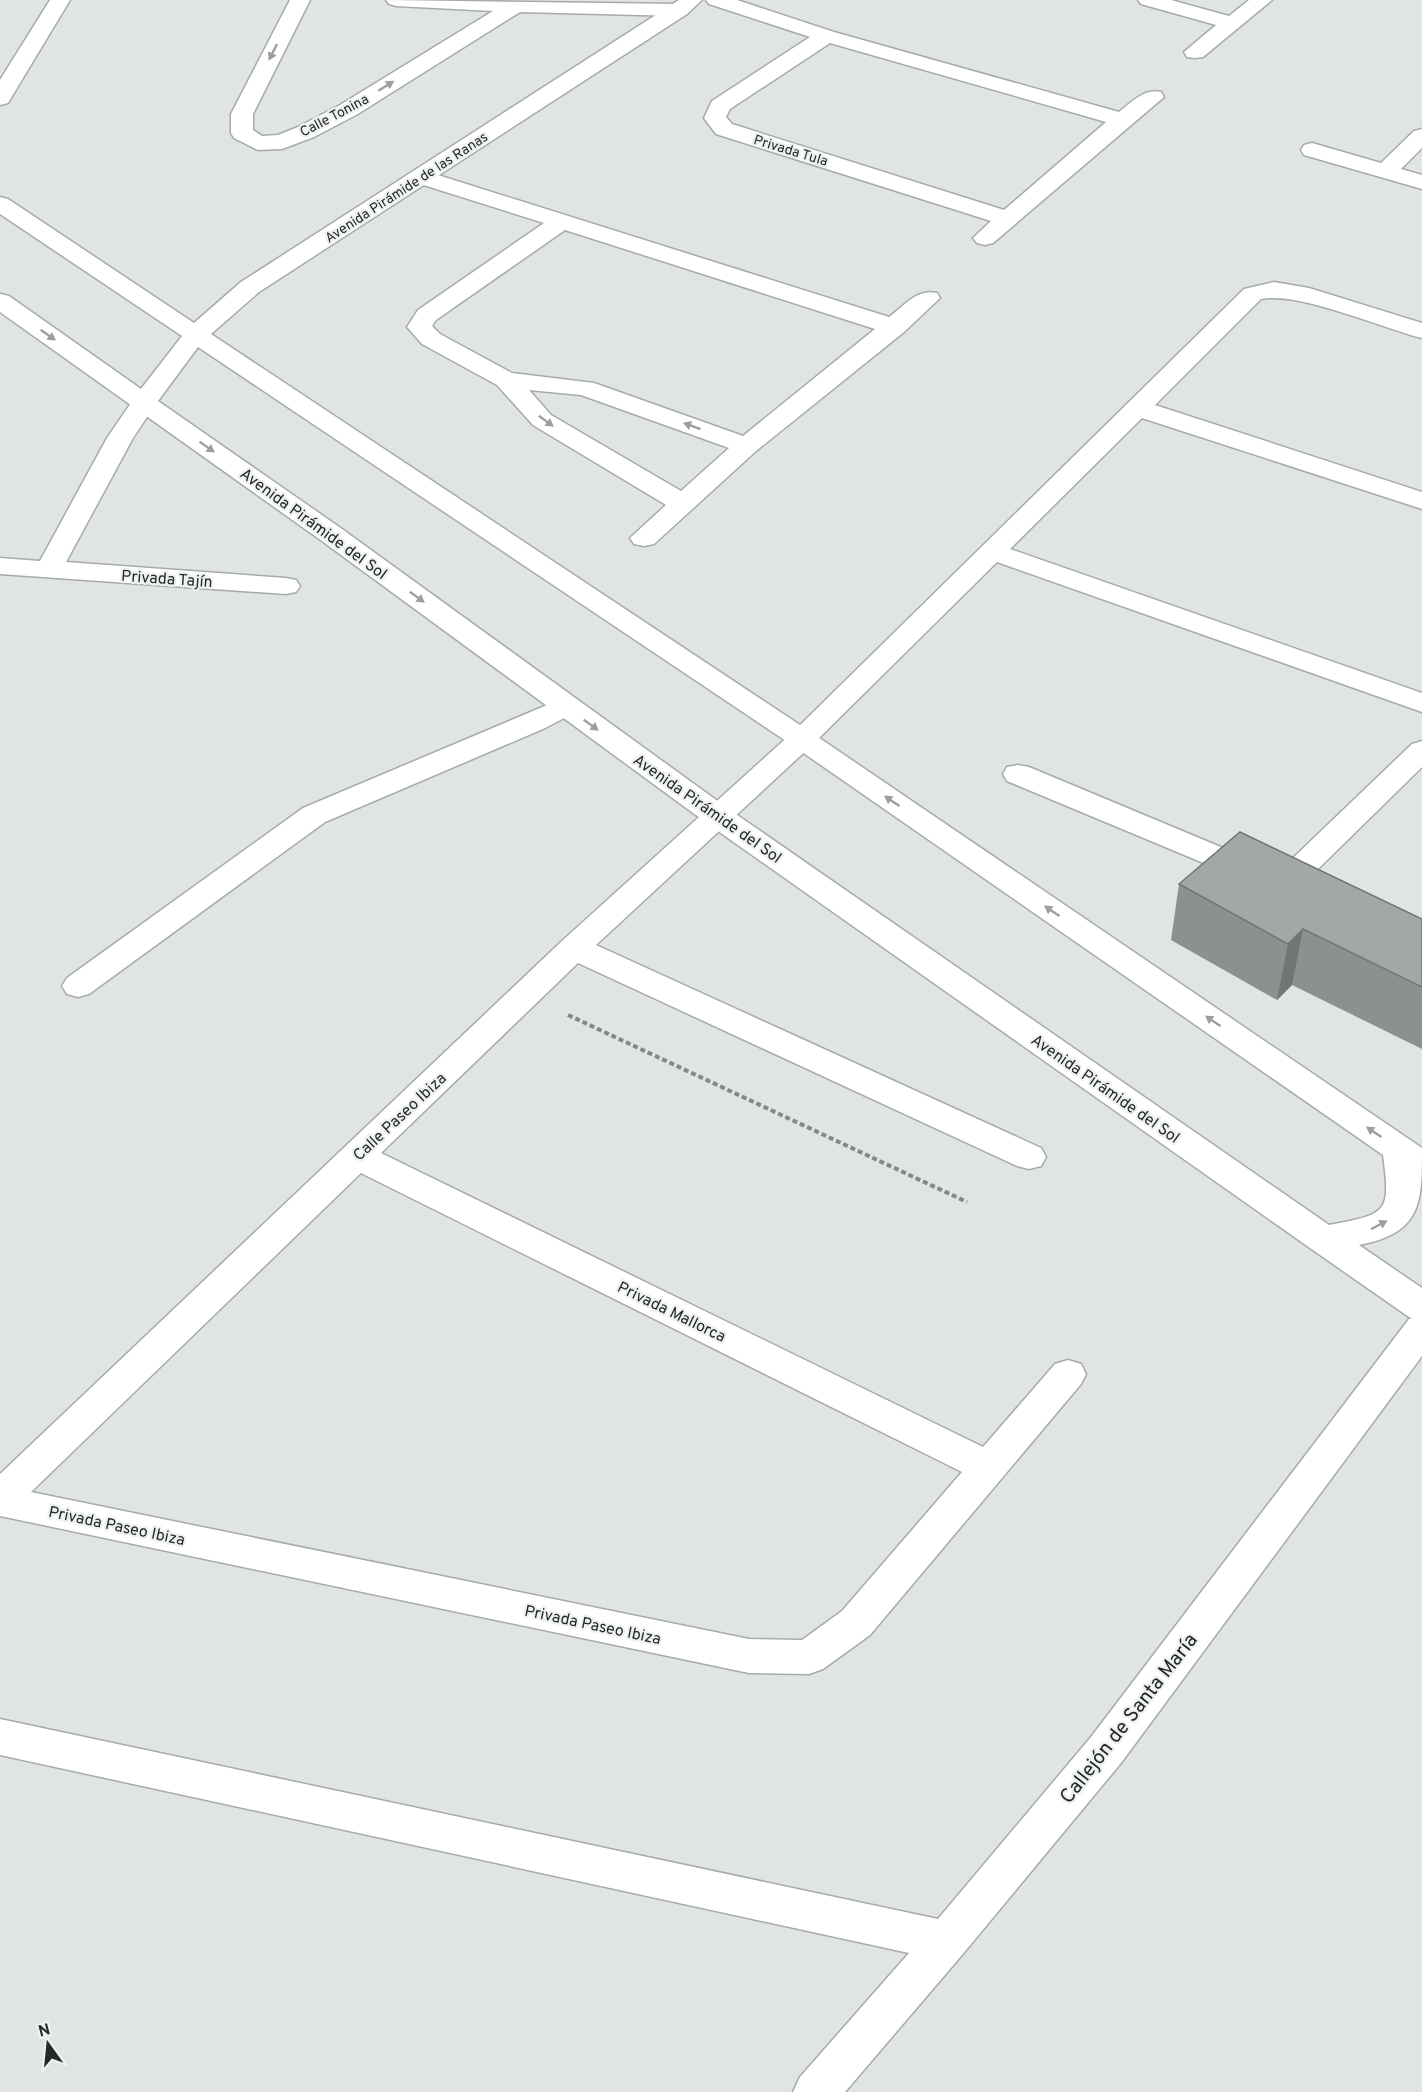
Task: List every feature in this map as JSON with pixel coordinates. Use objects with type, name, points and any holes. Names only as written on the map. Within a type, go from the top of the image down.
[{"type":"street","points":[[0,98],[60,0]]},
{"type":"street","name":"Calle Tonina","points":[[300,0],[242,114],[242,133],[258,143],[282,142],[317,127],[516,6]]},
{"type":"street","points":[[396,0],[516,6],[686,5]]},
{"type":"street","points":[[716,0],[827,36],[1122,120]]},
{"type":"street","points":[[1148,0],[1232,23]]},
{"type":"street","points":[[1194,52],[1262,0]]},
{"type":"street","name":"Avenida Pirámide de las Ranas","points":[[144,402],[196,334],[250,286],[686,5]]},
{"type":"street","name":"Privada Tula","points":[[827,36],[720,106],[715,118],[724,129],[1006,218]]},
{"type":"street","points":[[985,238],[1122,120],[1153,97]]},
{"type":"street","points":[[1385,171],[1422,136]]},
{"type":"street","points":[[1312,150],[1422,182]]},
{"type":"street","points":[[422,177],[895,327]]},
{"type":"street","points":[[0,204],[802,739],[1410,1157],[1401,1210],[1377,1229],[1322,1239]]},
{"type":"street","points":[[562,221],[427,315],[419,327],[431,339],[506,380],[542,420],[682,503]]},
{"type":"street","name":"Calle Paseo Ibiza","points":[[0,1500],[574,948],[802,739],[1253,294],[1274,289],[1300,293],[1422,331]]},
{"type":"street","points":[[644,538],[747,446],[928,298]]},
{"type":"street","name":"Avenida Pirámide del Sol","points":[[0,301],[332,535],[719,817],[1422,1307]]},
{"type":"street","points":[[506,380],[585,388],[747,446]]},
{"type":"street","points":[[49,569],[120,438],[144,402]]},
{"type":"street","points":[[1138,408],[1422,501]]},
{"type":"street","points":[[993,552],[1422,704]]},
{"type":"street","name":"Privada Tajín","points":[[0,566],[286,586]]},
{"type":"street","points":[[78,986],[314,815],[533,723],[566,706]]},
{"type":"street","points":[[1018,774],[1241,867],[1276,873],[1305,864],[1422,750]]},
{"type":"street","points":[[574,948],[1029,1157]]},
{"type":"street","name":"Privada Mallorca","points":[[357,1156],[988,1467]]},
{"type":"street","name":"Callejón de Santa María","points":[[816,2092],[947,1941],[1106,1750],[1422,1329]]},
{"type":"street","name":"Privada Paseo Ibiza","points":[[0,1500],[749,1656],[808,1657],[856,1623],[1068,1374]]},
{"type":"street","points":[[0,1737],[947,1941]]},
{"type":"path","points":[[526,996],[967,1202]]},
{"type":"building","points":[[1240,832],[1422,919],[1422,987],[1303,929],[1288,944],[1179,884]]}]
